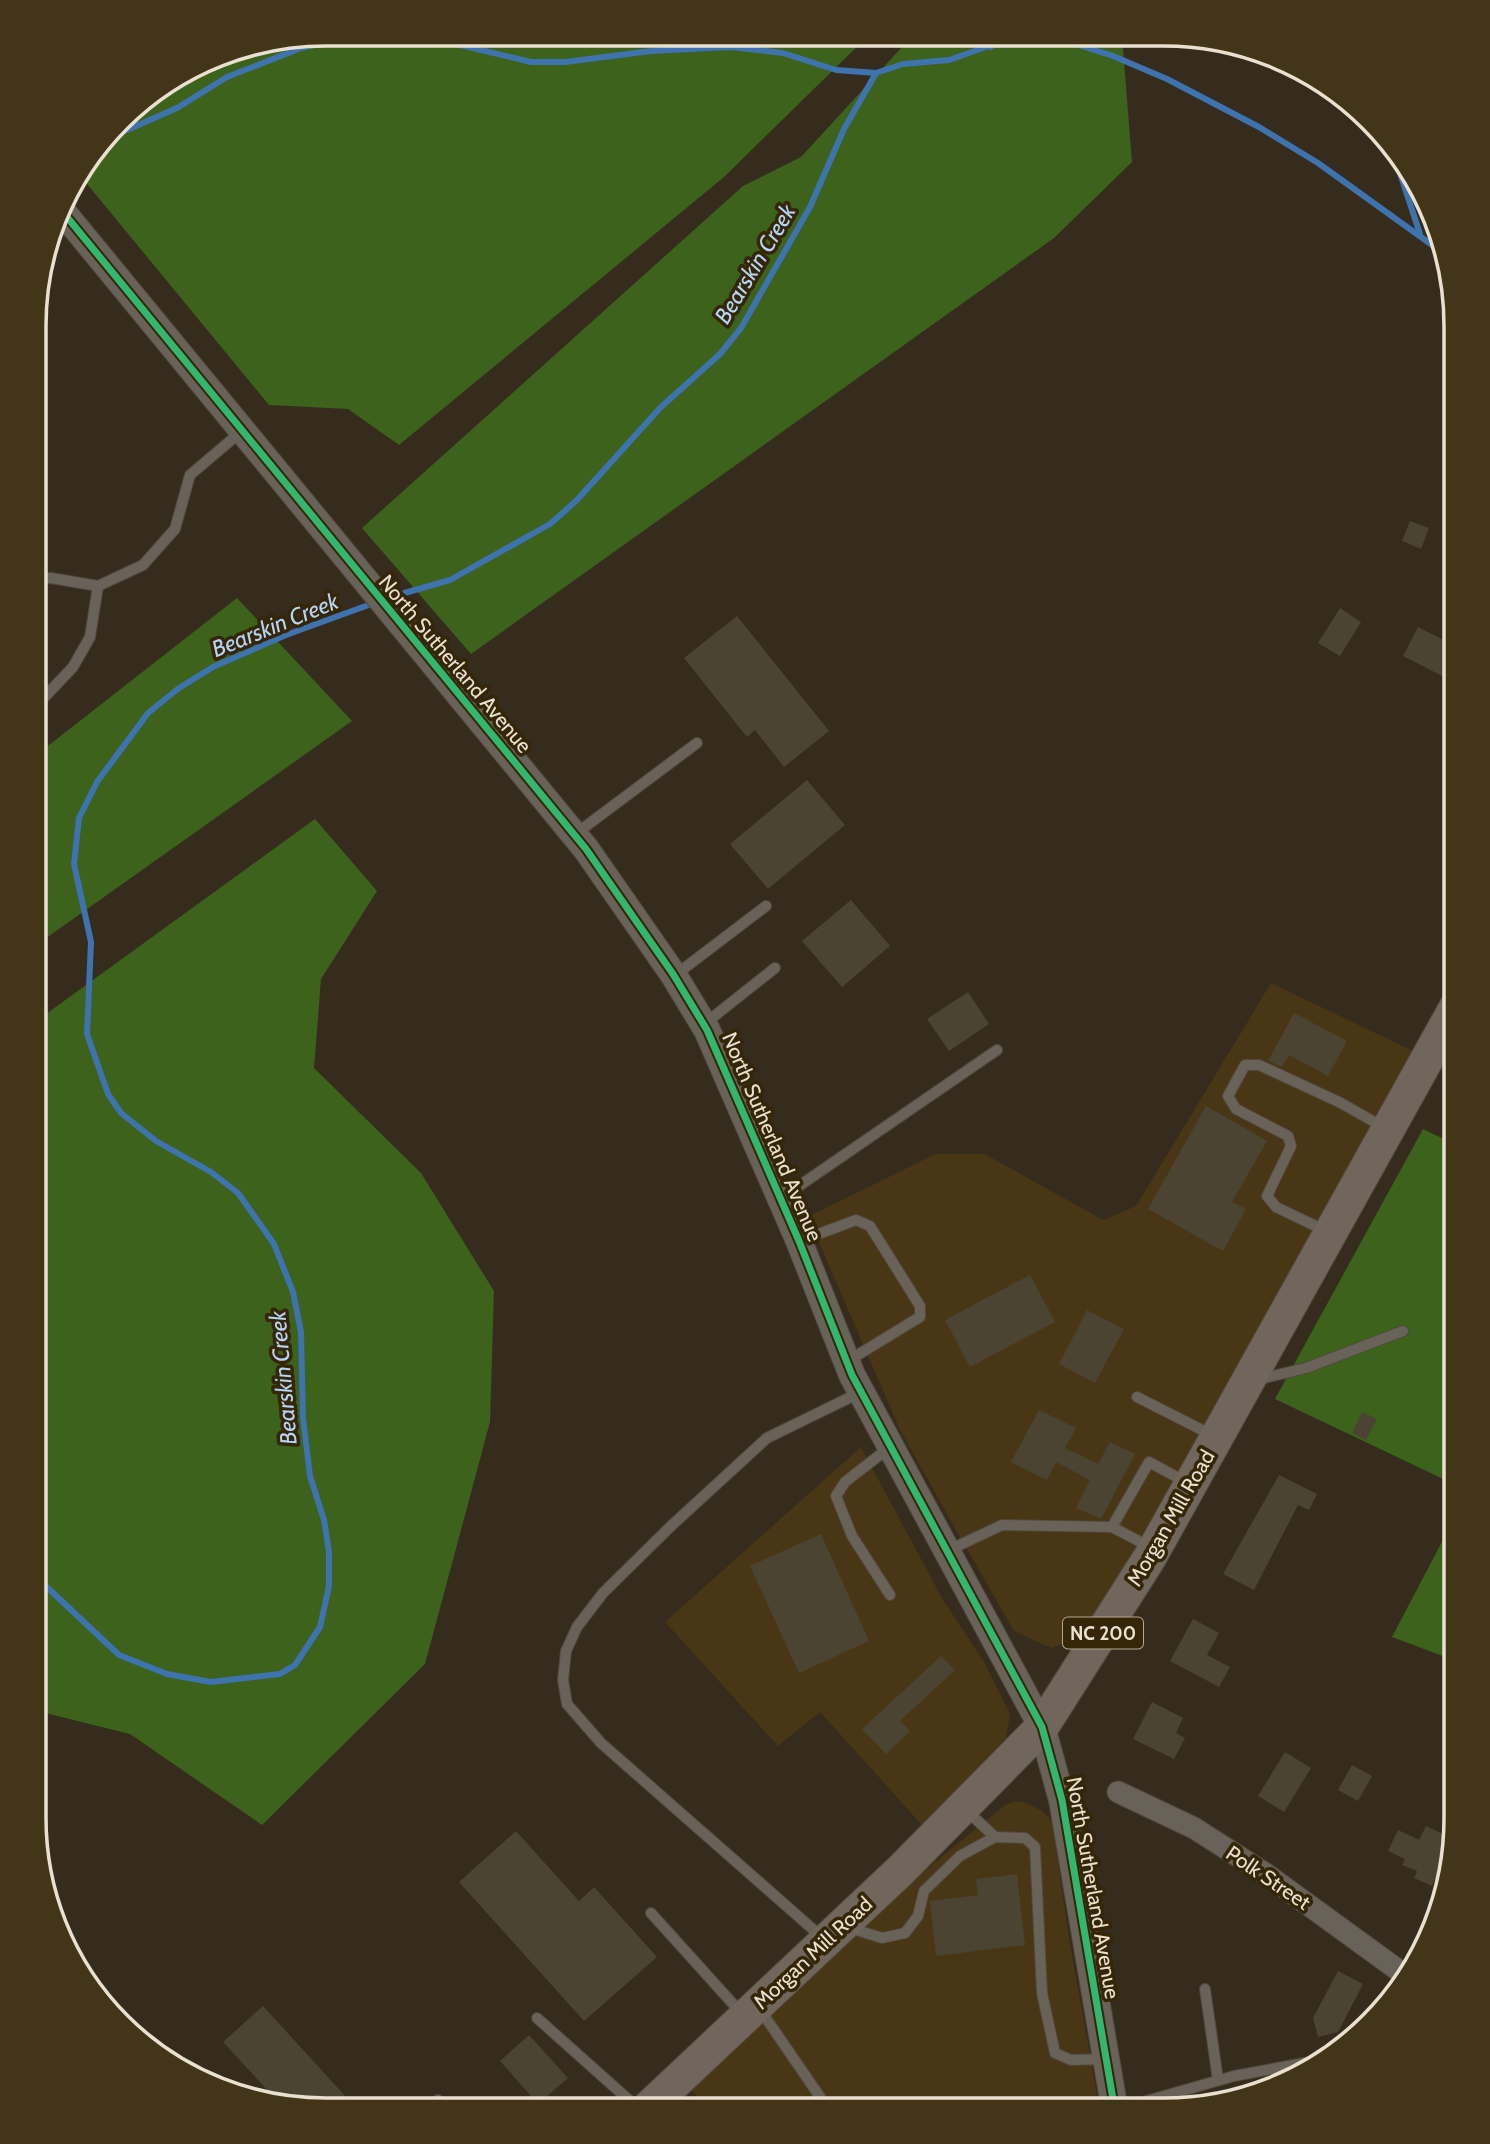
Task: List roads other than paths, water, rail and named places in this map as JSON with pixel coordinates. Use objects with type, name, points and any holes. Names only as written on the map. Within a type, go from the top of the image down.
[{"type":"main road","name":"Morgan Mill Road","points":[[659,2098],[834,1933],[1042,1727],[1154,1550],[1445,1028]]},
{"type":"street","name":"North Sutherland Avenue","points":[[67,217],[574,835],[674,976],[703,1025],[799,1241],[846,1362],[1042,1727],[1062,1800],[1106,2059],[1124,2098]]},
{"type":"street","name":"Polk Street","points":[[1118,1792],[1205,1835],[1266,1874],[1399,1971]]},
{"type":"lane","points":[[46,578],[98,586],[143,565],[175,529],[190,475],[243,430]]},
{"type":"lane","points":[[46,695],[73,667],[90,636],[98,586]]},
{"type":"lane","points":[[574,835],[697,743]]},
{"type":"lane","points":[[674,976],[766,906]]},
{"type":"lane","points":[[703,1025],[775,968]]},
{"type":"lane","points":[[780,1199],[998,1051]]},
{"type":"lane","points":[[1331,1233],[1276,1207],[1267,1196],[1291,1146],[1288,1136],[1236,1109],[1228,1096],[1245,1065],[1259,1065],[1341,1103],[1388,1130]]},
{"type":"lane","points":[[799,1241],[856,1220],[870,1226],[920,1306],[920,1317],[846,1362]]},
{"type":"lane","points":[[1250,1381],[1306,1368],[1403,1331]]},
{"type":"lane","points":[[861,1392],[767,1438],[603,1593],[577,1628],[566,1651],[563,1680],[567,1704],[591,1734],[834,1933],[882,1938],[905,1933],[918,1916],[924,1891],[960,1856],[995,1837],[1025,1838],[1035,1847],[1042,1993],[1055,2053],[1071,2060],[1106,2059]]},
{"type":"lane","points":[[1137,1397],[1217,1438]]},
{"type":"lane","points":[[890,1447],[845,1482],[836,1496],[852,1536],[890,1595]]},
{"type":"lane","points":[[1112,1527],[1149,1462],[1191,1485]]},
{"type":"lane","points":[[947,1551],[1002,1525],[1112,1527],[1154,1550]]},
{"type":"lane","points":[[963,1807],[995,1837]]},
{"type":"lane","points":[[651,1913],[751,2011],[820,2098]]},
{"type":"lane","points":[[1205,1989],[1218,2080]]},
{"type":"lane","points":[[537,2018],[627,2098]]},
{"type":"lane","points":[[1160,2098],[1218,2080],[1299,2064]]},
{"type":"waterway","points":[[123,132],[177,108],[227,77],[310,46]]},
{"type":"waterway","points":[[464,46],[531,62],[565,62],[651,51],[731,47],[783,53],[836,70],[876,73]]},
{"type":"waterway","name":"Bearskin Creek","points":[[387,598],[450,580],[550,524],[576,501],[660,408],[720,354],[741,328],[810,207],[844,129],[876,73],[903,64],[949,60],[989,46]]},
{"type":"waterway","name":"Bearskin Creek","points":[[1082,46],[1167,79],[1259,127],[1318,163],[1433,246]]},
{"type":"waterway","points":[[1401,176],[1420,234]]},
{"type":"waterway","name":"Bearskin Creek","points":[[46,1586],[119,1655],[167,1674],[211,1682],[280,1674],[295,1665],[320,1627],[329,1586],[329,1552],[324,1520],[310,1476],[303,1418],[301,1332],[293,1292],[274,1244],[238,1193],[211,1172],[156,1141],[121,1113],[108,1094],[87,1034],[91,942],[74,864],[79,818],[97,782],[148,713],[179,688],[213,667],[286,635],[374,603]]}]
